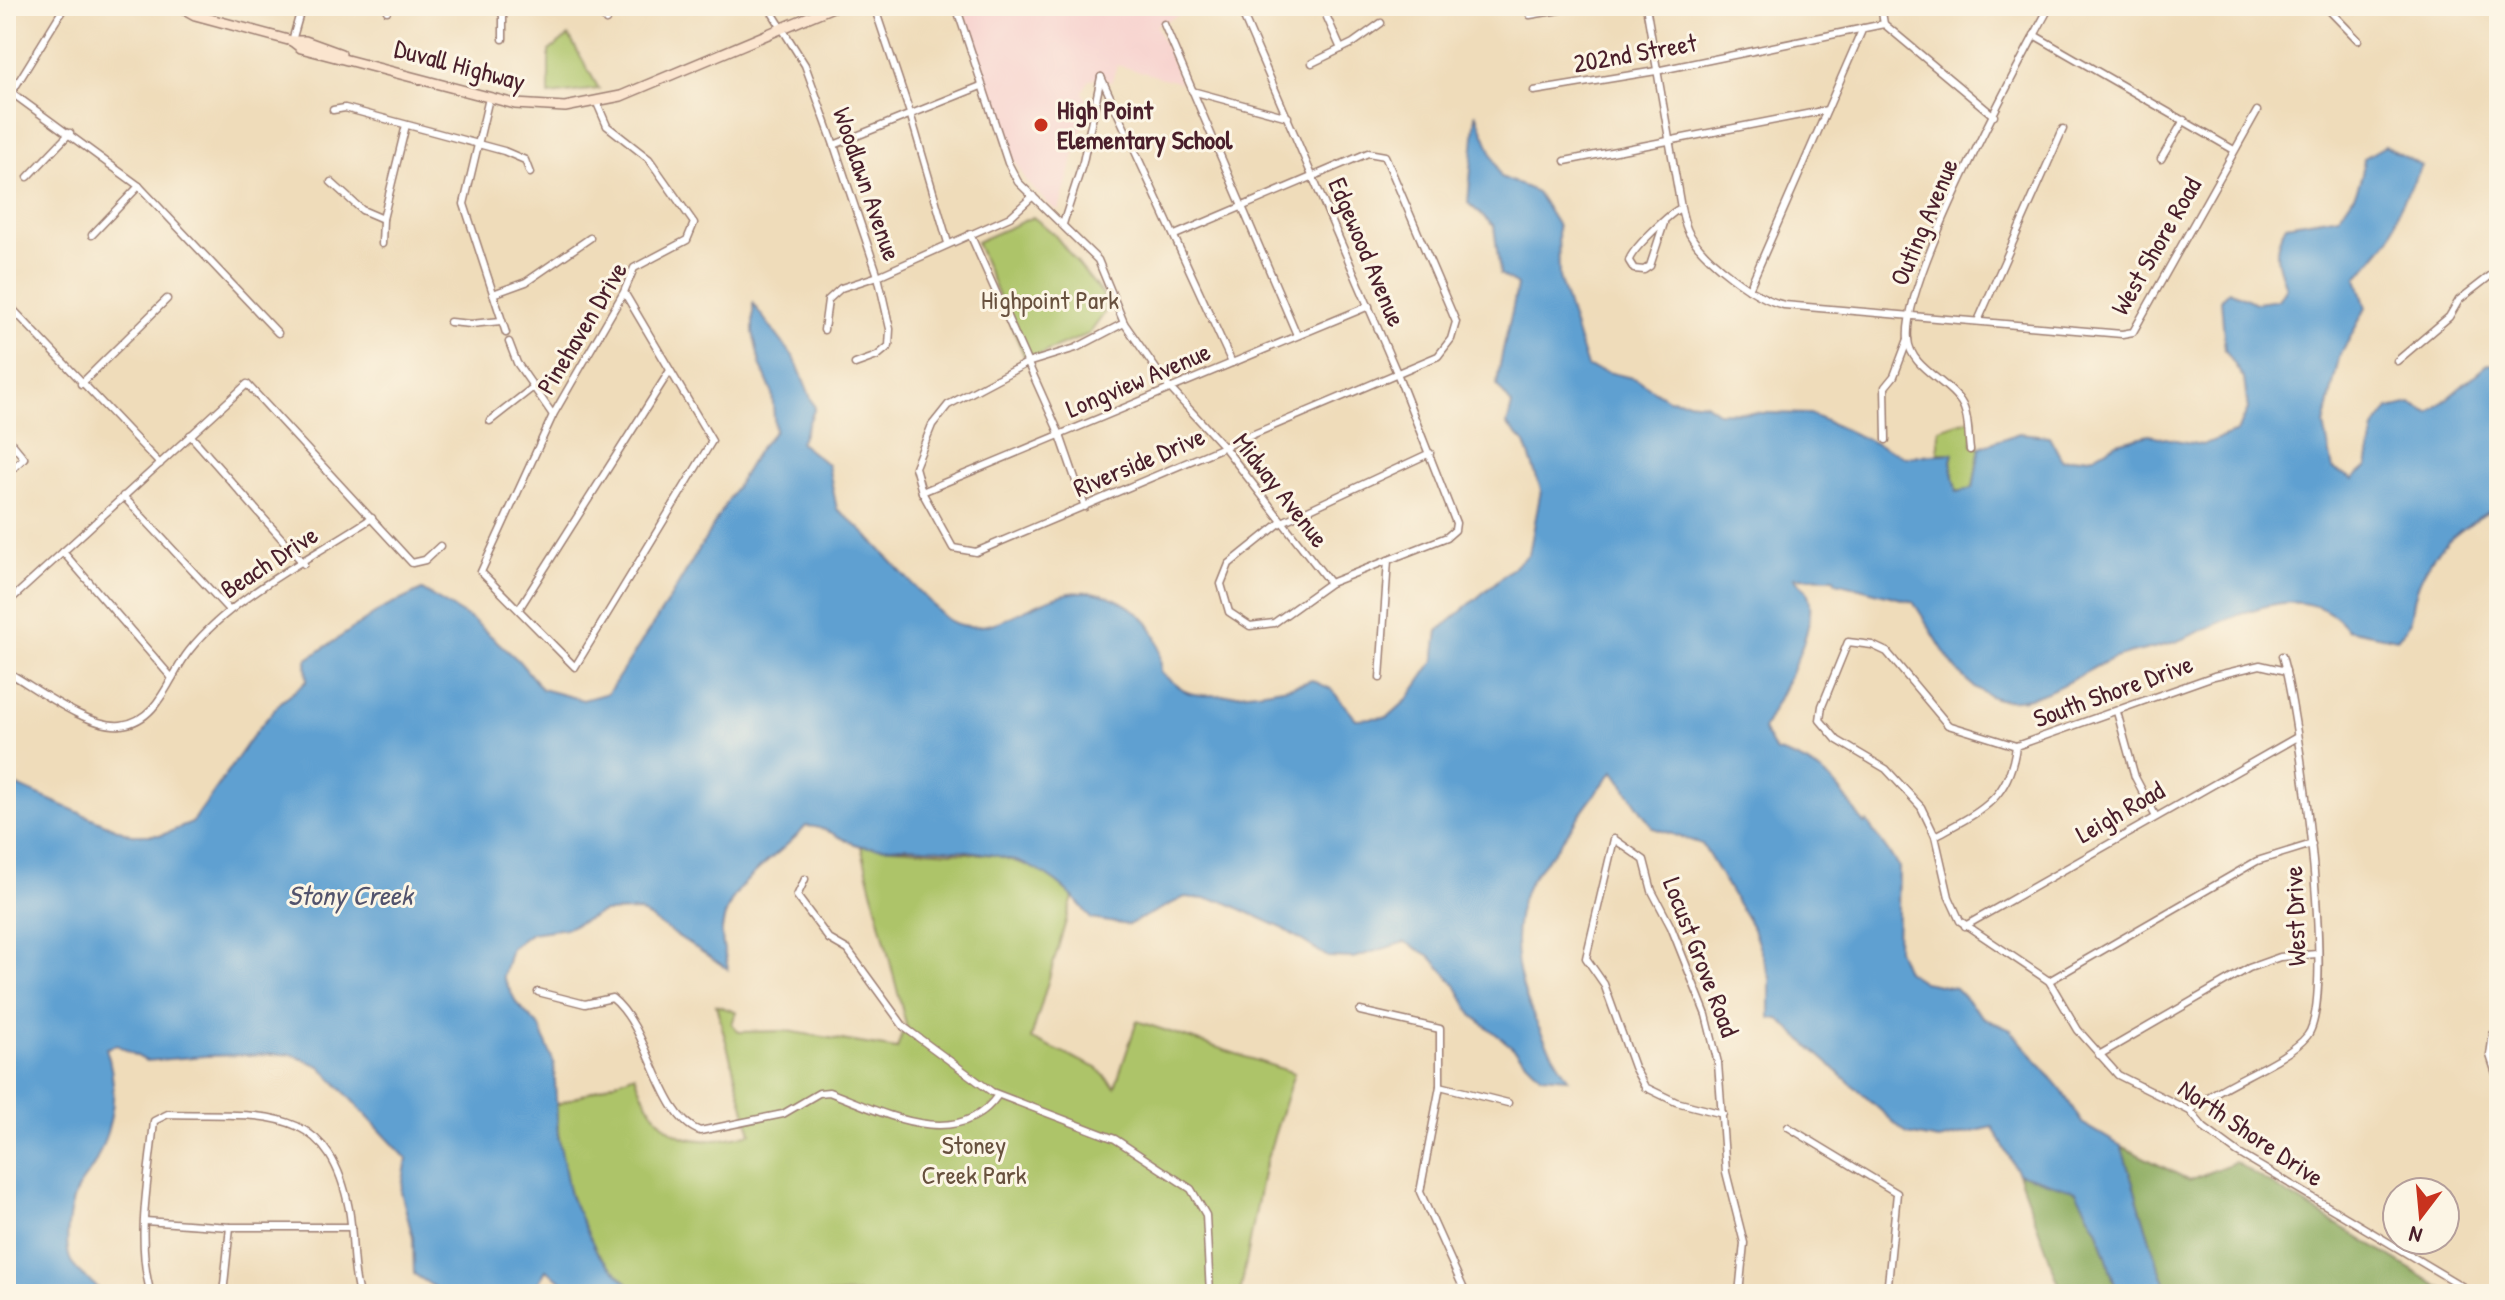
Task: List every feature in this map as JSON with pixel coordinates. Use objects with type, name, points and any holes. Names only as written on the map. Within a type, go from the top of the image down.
[{"type":"street","points":[[6,102],[65,6]]},
{"type":"street","name":"Duvall Highway","points":[[179,6],[292,41],[309,42],[344,56],[489,98],[532,107],[597,103],[659,82],[835,6]]},
{"type":"street","points":[[292,41],[302,6]]},
{"type":"street","points":[[498,6],[503,16],[503,39]]},
{"type":"street","points":[[597,6],[606,20]]},
{"type":"street","name":"Woodlawn Avenue","points":[[768,6],[805,65],[878,276],[890,329],[889,346],[877,356],[855,364]]},
{"type":"street","points":[[874,6],[910,113],[948,243]]},
{"type":"street","name":"Midway Avenue","points":[[956,6],[1008,163],[1032,195],[1098,260],[1124,323],[1170,389],[1224,447],[1280,523],[1330,583]]},
{"type":"street","name":"Edgewood Avenue","points":[[1239,6],[1369,306],[1454,516],[1456,527],[1447,537],[1388,560]]},
{"type":"street","points":[[1322,6],[1341,49]]},
{"type":"street","points":[[1530,15],[1583,6]]},
{"type":"street","name":"West Shore Road","points":[[1646,6],[1681,208],[1689,233],[1706,253],[1749,289],[1767,301],[1784,305],[2122,334],[2133,332],[2257,111]]},
{"type":"street","points":[[1881,6],[1884,24],[1994,116]]},
{"type":"street","name":"Outing Avenue","points":[[1908,339],[1908,316],[1954,199],[2050,6]]},
{"type":"street","points":[[2325,6],[2358,40]]},
{"type":"street","points":[[1312,63],[1341,49],[1381,23]]},
{"type":"street","points":[[1164,24],[1297,335]]},
{"type":"street","name":"202nd Street","points":[[1534,91],[1656,71],[1884,24]]},
{"type":"street","points":[[1749,289],[1863,28]]},
{"type":"street","points":[[2034,35],[2234,150]]},
{"type":"street","points":[[1063,224],[1083,162],[1101,77],[1232,363]]},
{"type":"street","points":[[834,145],[981,86]]},
{"type":"street","points":[[1192,91],[1288,117]]},
{"type":"street","points":[[10,92],[139,186],[278,333]]},
{"type":"street","points":[[489,98],[475,145],[464,204],[506,333]]},
{"type":"street","name":"Pinehaven Drive","points":[[519,609],[481,572],[553,415],[624,292],[634,268],[687,240],[694,223],[649,159],[607,126],[597,103]]},
{"type":"street","points":[[333,110],[345,108],[525,160],[530,173]]},
{"type":"street","points":[[1565,161],[1827,110]]},
{"type":"street","points":[[2161,159],[2184,120]]},
{"type":"street","points":[[382,244],[383,219],[406,125]]},
{"type":"street","points":[[1978,321],[2063,129]]},
{"type":"street","points":[[28,177],[70,133]]},
{"type":"street","name":"Riverside Drive","points":[[922,492],[953,548],[976,552],[1438,356],[1451,339],[1456,322],[1385,156],[1368,153],[1313,177]]},
{"type":"street","points":[[1175,235],[1313,177]]},
{"type":"street","points":[[331,182],[362,210],[383,219]]},
{"type":"street","points":[[92,235],[139,186]]},
{"type":"street","points":[[824,330],[828,300],[841,288],[878,276],[1010,217],[1032,195]]},
{"type":"street","points":[[1664,223],[1630,253],[1629,261],[1634,269],[1644,270],[1650,266],[1664,223],[1670,212],[1681,208]]},
{"type":"street","points":[[970,234],[1060,435],[1085,507]]},
{"type":"street","points":[[493,294],[526,282],[590,238]]},
{"type":"street","points":[[2397,361],[2449,317],[2459,300],[2499,269]]},
{"type":"street","points":[[624,292],[712,441],[575,667],[519,609],[669,372]]},
{"type":"street","points":[[81,384],[167,299]]},
{"type":"street","points":[[6,302],[160,464]]},
{"type":"street","name":"Longview Avenue","points":[[922,492],[1369,306]]},
{"type":"street","points":[[450,322],[471,324],[501,321]]},
{"type":"street","points":[[922,492],[915,467],[932,425],[948,405],[1027,363],[1076,348],[1124,323]]},
{"type":"street","points":[[1886,440],[1885,387],[1894,376],[1908,339]]},
{"type":"street","points":[[1908,339],[1915,357],[1962,403],[1970,450]]},
{"type":"street","points":[[509,342],[517,363],[536,385],[553,415]]},
{"type":"street","points":[[6,604],[247,384],[412,563],[425,560],[440,546]]},
{"type":"street","points":[[490,421],[536,385]]},
{"type":"street","points":[[190,435],[304,564]]},
{"type":"street","points":[[6,436],[24,458],[6,475]]},
{"type":"street","points":[[1380,678],[1388,560],[1330,583],[1274,623],[1250,626],[1229,612],[1221,584],[1229,564],[1280,523],[1430,453]]},
{"type":"street","points":[[123,496],[228,609]]},
{"type":"street","name":"Beach Drive","points":[[6,671],[88,719],[124,725],[144,717],[166,693],[189,651],[228,609],[304,564],[372,518]]},
{"type":"street","points":[[63,552],[172,678]]},
{"type":"street","name":"South Shore Drive","points":[[1935,836],[1921,807],[1898,780],[1874,760],[1837,740],[1821,725],[1822,706],[1848,642],[1872,645],[1887,652],[1948,725],[2016,746],[2233,671],[2260,665],[2286,671]]},
{"type":"street","name":"West Drive","points":[[2190,1111],[2309,1034],[2315,1016],[2317,954],[2312,844],[2282,656]]},
{"type":"street","points":[[2117,712],[2135,777],[2155,815]]},
{"type":"street","name":"Leigh Road","points":[[1965,926],[2155,815],[2297,737]]},
{"type":"street","points":[[1965,926],[1953,908],[1935,836],[1978,813],[1998,796],[2012,771],[2016,746]]},
{"type":"street","name":"Locust Grove Road","points":[[1723,1114],[1676,1102],[1645,1087],[1634,1067],[1604,984],[1586,958],[1614,839],[1644,860],[1652,891],[1706,1015],[1718,1063],[1723,1114],[1726,1172],[1744,1243],[1739,1294]]},
{"type":"street","points":[[2049,981],[2257,861],[2312,844]]},
{"type":"street","points":[[805,879],[797,896],[829,939],[848,950],[904,1027],[998,1095],[1115,1139],[1191,1189],[1206,1215],[1210,1294]]},
{"type":"street","name":"North Shore Drive","points":[[1965,926],[2049,981],[2078,1030],[2118,1075],[2190,1111],[2204,1128],[2238,1153],[2475,1294]]},
{"type":"street","points":[[2099,1055],[2249,968],[2280,957],[2317,954]]},
{"type":"street","points":[[538,992],[585,1004],[612,998],[628,1011],[679,1119],[700,1131],[783,1114],[819,1093],[829,1092],[928,1126],[948,1125],[980,1112],[998,1095]]},
{"type":"street","points":[[1360,1011],[1440,1029],[1440,1086],[1420,1192],[1466,1294]]},
{"type":"street","points":[[2493,1034],[2490,1055],[2499,1083]]},
{"type":"street","points":[[1440,1086],[1508,1103]]},
{"type":"street","points":[[151,1294],[143,1267],[154,1121],[168,1114],[283,1120],[312,1132],[331,1153],[341,1174],[352,1227],[359,1294]]},
{"type":"street","points":[[1788,1127],[1897,1193],[1887,1294]]},
{"type":"street","points":[[145,1221],[230,1227],[352,1227]]},
{"type":"street","points":[[223,1294],[230,1227]]},
{"type":"shaded area","name":"High Point Elementary School","points":[[962,6],[1201,6],[1156,25],[1181,83],[1117,65],[1111,83],[1101,76],[1089,80],[1083,92],[1089,104],[1059,210],[1028,184],[1007,147]]},
{"type":"green space","points":[[569,36],[599,89],[549,95],[549,51]]},
{"type":"green space","name":"Highpoint Park","points":[[1033,217],[1053,233],[1103,295],[1104,314],[1089,334],[1026,360],[976,242]]},
{"type":"green space","points":[[1975,418],[1972,444],[1980,447],[1973,489],[1957,492],[1951,461],[1953,453],[1938,453],[1939,429]]},
{"type":"green space","name":"Stoney Creek Park","points":[[861,846],[996,855],[1044,871],[1074,894],[1031,1039],[1097,1068],[1115,1087],[1137,1021],[1294,1073],[1264,1168],[1240,1294],[639,1294],[603,1259],[588,1238],[567,1183],[556,1105],[635,1074],[653,1113],[664,1126],[692,1139],[729,1138],[751,1133],[716,1005],[736,1012],[732,1024],[739,1032],[787,1031],[897,1049],[902,1033],[908,1033]]},
{"type":"green space","points":[[2121,1146],[2189,1180],[2235,1162],[2381,1251],[2381,1256],[2389,1256],[2451,1294],[2170,1294]]},
{"type":"green space","points":[[2018,1173],[2076,1190],[2098,1231],[2118,1294],[2058,1294],[2060,1287]]},
{"type":"water","name":"Stony Creek","points":[[1476,113],[1501,177],[1537,192],[1558,226],[1559,277],[1587,367],[1636,379],[1668,399],[1705,403],[1718,412],[1810,414],[1906,457],[1953,453],[1951,461],[1957,492],[1973,488],[1980,447],[2019,433],[2049,436],[2062,460],[2094,456],[2117,443],[2149,435],[2202,445],[2237,432],[2248,410],[2244,379],[2225,350],[2221,299],[2229,291],[2256,303],[2278,300],[2286,287],[2277,249],[2286,225],[2339,216],[2357,190],[2364,158],[2385,146],[2422,166],[2399,209],[2391,237],[2357,278],[2366,308],[2339,358],[2324,425],[2333,469],[2353,479],[2367,467],[2374,429],[2389,409],[2411,404],[2430,413],[2488,364],[2499,365],[2499,506],[2473,521],[2439,550],[2417,589],[2411,619],[2397,639],[2347,629],[2329,612],[2309,604],[2287,603],[2240,614],[2175,642],[2113,659],[2050,691],[2021,700],[2006,700],[1978,690],[1956,669],[1913,602],[1836,582],[1834,578],[1794,577],[1806,590],[1810,604],[1809,621],[1796,660],[1763,730],[1775,751],[1792,756],[1828,777],[1864,824],[1867,822],[1899,867],[1897,949],[1906,971],[1923,982],[1955,988],[1984,1018],[2011,1030],[2062,1091],[2082,1123],[2121,1146],[2170,1294],[2118,1294],[2098,1231],[2076,1191],[2018,1173],[1993,1127],[1939,1140],[1907,1134],[1779,1019],[1770,1018],[1770,978],[1753,929],[1702,844],[1653,828],[1614,771],[1533,877],[1519,914],[1516,939],[1523,988],[1542,1034],[1568,1078],[1541,1076],[1511,1046],[1472,1015],[1456,985],[1430,956],[1405,942],[1353,958],[1328,957],[1282,928],[1223,901],[1185,897],[1128,925],[1091,919],[1073,897],[1053,880],[1032,867],[1009,859],[960,850],[867,847],[806,826],[755,872],[733,899],[722,931],[728,969],[639,911],[603,912],[567,928],[531,933],[511,948],[503,977],[517,1004],[540,1027],[554,1063],[558,1135],[570,1196],[598,1254],[639,1294],[565,1294],[562,1281],[546,1270],[533,1292],[526,1294],[445,1294],[414,1274],[413,1238],[401,1192],[407,1159],[320,1066],[290,1054],[146,1061],[117,1045],[106,1048],[113,1091],[111,1119],[94,1165],[73,1199],[67,1235],[73,1265],[103,1294],[6,1294],[6,781],[131,835],[162,835],[192,823],[257,730],[281,702],[307,681],[306,660],[382,609],[422,590],[474,621],[518,660],[542,689],[583,700],[608,693],[669,600],[758,450],[775,431],[772,392],[760,364],[753,332],[753,304],[795,359],[815,408],[800,443],[828,465],[837,509],[873,541],[950,621],[972,627],[993,624],[1058,596],[1081,592],[1106,595],[1134,610],[1148,623],[1159,645],[1161,673],[1187,692],[1213,695],[1250,693],[1312,680],[1331,689],[1356,719],[1388,717],[1408,699],[1434,661],[1438,631],[1529,554],[1541,490],[1525,443],[1507,425],[1512,405],[1497,386],[1517,285],[1500,274],[1494,226],[1468,203]]},
{"type":"place","name":"High Point Elementary School","points":[[1041,125]]}]
